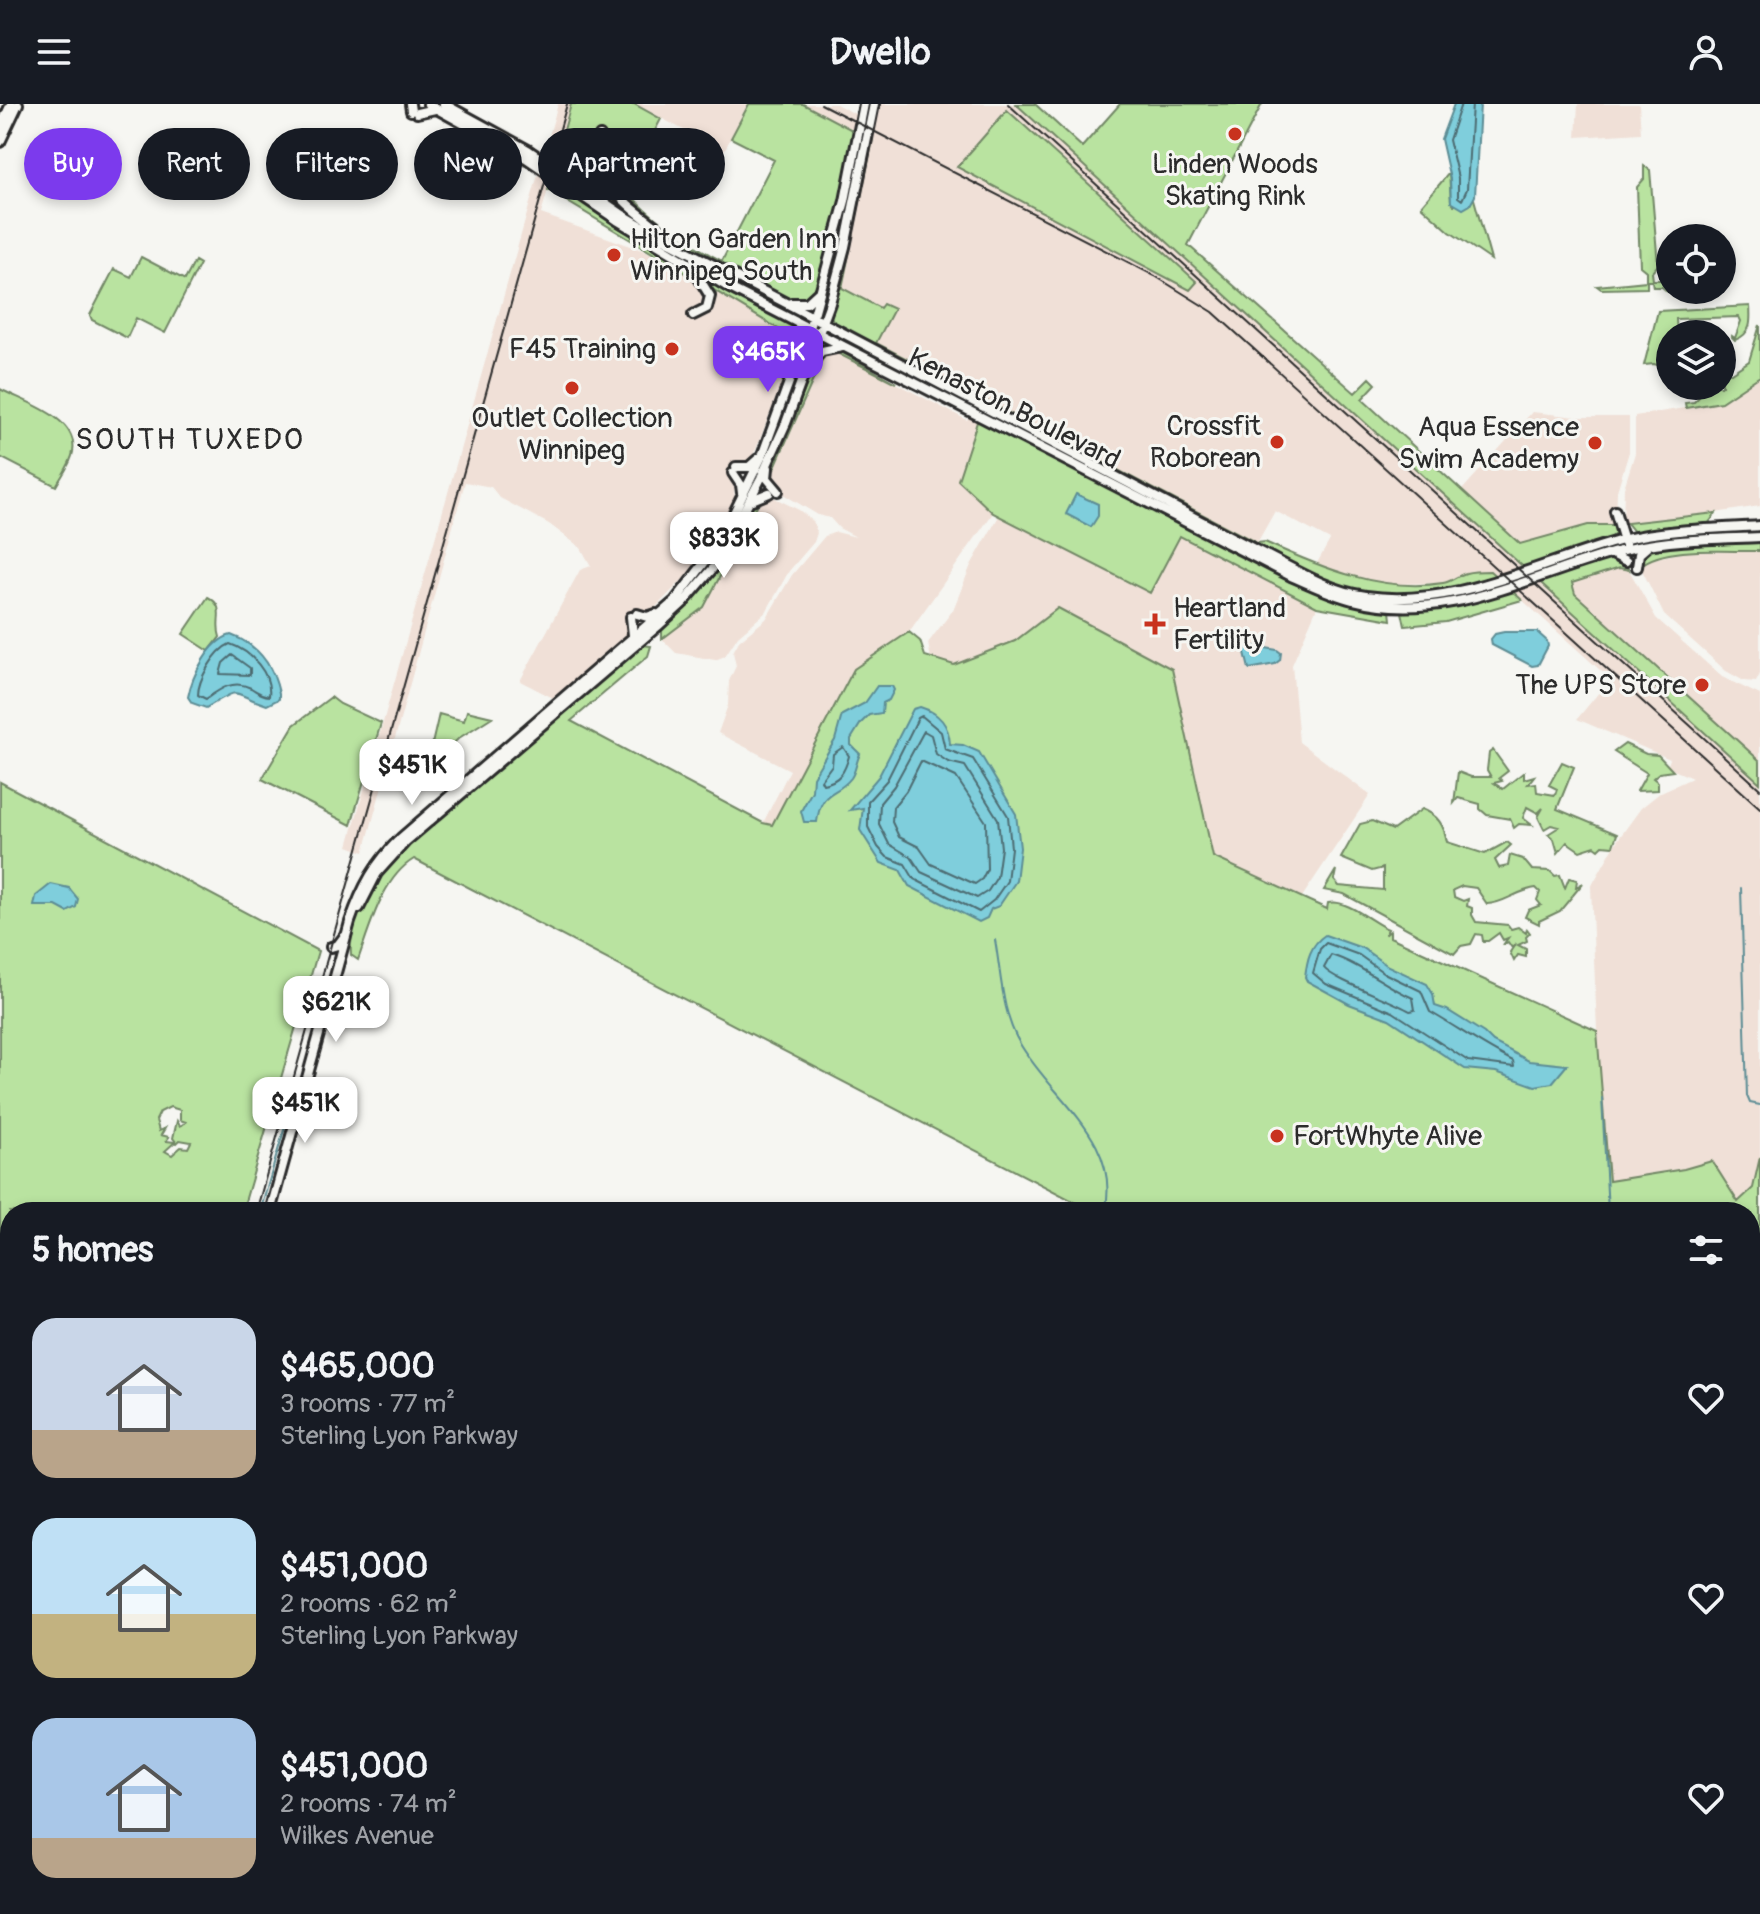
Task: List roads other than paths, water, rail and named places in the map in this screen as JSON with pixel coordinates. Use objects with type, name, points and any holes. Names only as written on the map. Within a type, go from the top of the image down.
[{"type":"main road","points":[[0,128],[11,104]]},
{"type":"main road","points":[[0,142],[18,104]]},
{"type":"main road","points":[[331,947],[341,943],[360,892],[379,860],[667,608],[698,575],[746,500],[774,492],[767,478],[765,459],[823,287],[845,201],[864,104]]},
{"type":"main road","points":[[342,957],[368,889],[390,856],[658,626],[715,566],[806,367],[830,303],[845,247],[874,104]]},
{"type":"main road","points":[[413,110],[436,106]]},
{"type":"main road","name":"Kenaston Boulevard","points":[[436,106],[528,150],[623,215],[698,257],[1254,549],[1345,591],[1384,598],[1427,598],[1461,591],[1623,540],[1760,526]]},
{"type":"main road","name":"Kenaston Boulevard","points":[[436,106],[526,158],[617,220],[688,263],[784,316],[1291,576],[1352,600],[1410,607],[1464,601],[1652,544],[1760,537]]},
{"type":"main road","points":[[625,200],[698,257]]},
{"type":"main road","points":[[688,263],[707,286],[710,296],[707,308],[693,315]]},
{"type":"main road","points":[[786,302],[807,303],[823,287]]},
{"type":"main road","points":[[830,303],[832,320],[843,332]]},
{"type":"main road","points":[[784,316],[799,329],[803,343]]},
{"type":"main road","points":[[806,367],[822,351],[843,347]]},
{"type":"main road","points":[[746,500],[734,470],[765,459]]},
{"type":"main road","points":[[1615,511],[1623,540],[1629,549]]},
{"type":"main road","points":[[1607,545],[1620,528],[1638,537]]},
{"type":"main road","points":[[1637,567],[1639,554],[1652,544]]},
{"type":"main road","points":[[1611,554],[1626,561]]},
{"type":"main road","points":[[628,641],[634,633],[634,615],[651,617],[667,608]]},
{"type":"main road","points":[[639,642],[655,641],[658,626]]},
{"type":"main road","points":[[435,808],[438,790],[458,788]]},
{"type":"main road","points":[[273,1202],[350,922]]},
{"type":"water","points":[[1454,104],[1480,104],[1475,196],[1470,205],[1463,209],[1451,202],[1450,179],[1441,139]]},
{"type":"water","points":[[1076,494],[1098,504],[1098,516],[1091,527],[1066,514]]},
{"type":"water","points":[[1537,632],[1547,641],[1548,646],[1538,665],[1532,666],[1492,645],[1491,639],[1495,634]]},
{"type":"water","points":[[231,635],[257,650],[269,665],[279,699],[267,705],[236,693],[206,708],[192,703],[188,697],[190,689],[203,660],[216,644]]},
{"type":"water","points":[[1243,644],[1277,650],[1281,653],[1280,660],[1275,664],[1249,669]]},
{"type":"water","points":[[877,686],[892,686],[894,690],[889,700],[883,703],[882,713],[869,715],[851,739],[851,745],[860,754],[853,775],[822,803],[817,822],[804,822],[801,811],[812,791],[813,777],[835,740],[842,715],[865,703]]},
{"type":"water","points":[[920,707],[942,721],[950,744],[963,745],[979,752],[1016,814],[1020,848],[1016,881],[999,906],[991,909],[987,918],[979,922],[909,886],[900,870],[881,863],[860,830],[863,808],[850,810],[879,776],[913,709]]},
{"type":"water","points":[[51,884],[69,888],[78,899],[76,907],[67,912],[56,906],[34,906],[36,896]]},
{"type":"water","points":[[1325,935],[1362,948],[1388,966],[1427,984],[1435,1006],[1447,1010],[1493,1042],[1529,1061],[1567,1065],[1552,1083],[1535,1086],[1496,1072],[1465,1069],[1389,1019],[1349,1004],[1307,981],[1305,977],[1310,953]]},
{"type":"waterway","points":[[1741,888],[1747,1096],[1750,1103],[1760,1105]]},
{"type":"waterway","points":[[995,940],[1013,1031],[1033,1063],[1094,1141],[1103,1162],[1106,1202]]},
{"type":"waterway","points":[[1602,1098],[1607,1202]]},
{"type":"waterway","points":[[263,1202],[293,1099]]},
{"type":"railway","points":[[259,1202],[567,104]]},
{"type":"railway","points":[[821,104],[1155,276],[1213,312],[1760,808]]},
{"type":"railway","points":[[1008,104],[1760,789]]},
{"type":"place","name":"Linden Woods Skating Rink","points":[[1235,134]]},
{"type":"place","name":"Hilton Garden Inn Winnipeg South","points":[[614,255]]},
{"type":"place","name":"F45 Training","points":[[672,349]]},
{"type":"place","name":"Outlet Collection Winnipeg","points":[[572,388]]},
{"type":"place","name":"Crossfit Roborean","points":[[1277,442]]},
{"type":"place","name":"Aqua Essence Swim Academy","points":[[1595,443]]},
{"type":"place","name":"Heartland Fertility","points":[[1155,624]]},
{"type":"place","name":"The UPS Store","points":[[1702,685]]},
{"type":"place","name":"FortWhyte Alive","points":[[1277,1136]]},
{"type":"district","name":"SOUTH TUXEDO","points":[[190,439]]}]
